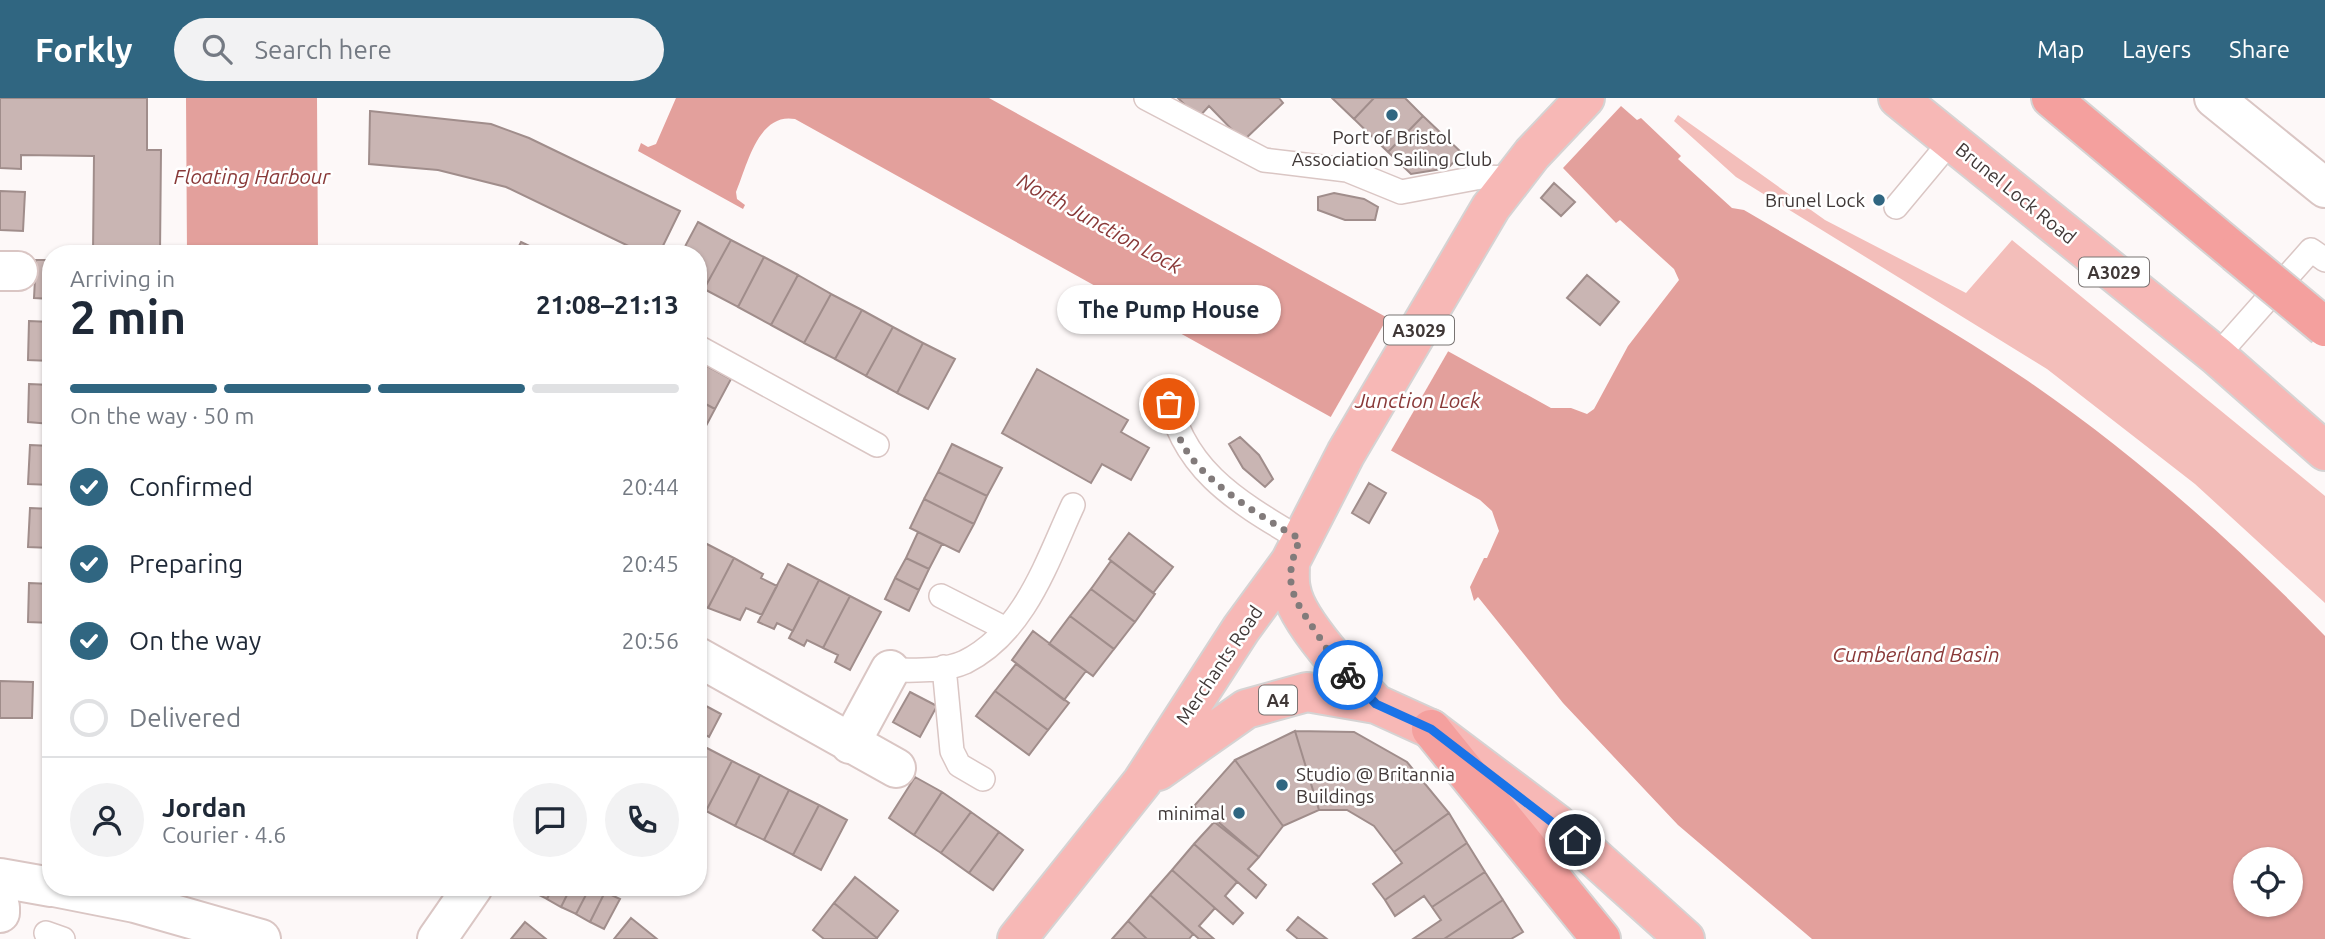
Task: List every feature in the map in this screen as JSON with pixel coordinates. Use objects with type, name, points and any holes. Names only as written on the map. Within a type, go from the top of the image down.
[{"type":"highway","points":[[2051,98],[2325,327]]},
{"type":"highway","points":[[1431,729],[1593,929]]},
{"type":"main road","name":"Merchants Road","points":[[1017,939],[1142,782],[1295,550],[1346,453],[1502,192],[1585,98]]},
{"type":"main road","name":"Brunel Lock Road","points":[[1898,98],[2217,356],[2325,452]]},
{"type":"main road","points":[[1295,550],[1291,590],[1298,610],[1333,660],[1376,704]]},
{"type":"main road","name":"A4","points":[[1142,782],[1246,709],[1307,692],[1376,704],[1431,729],[1557,824],[1685,939]]},
{"type":"street","points":[[2214,98],[2254,114],[2325,188]]},
{"type":"street","points":[[707,662],[896,768]]},
{"type":"street","points":[[850,744],[890,670]]},
{"type":"street","points":[[0,878],[42,885]]},
{"type":"street","points":[[99,896],[135,903],[261,939]]},
{"type":"street","points":[[437,939],[467,896]]},
{"type":"street","points":[[0,907],[0,913]]},
{"type":"lane","points":[[1146,98],[1264,160],[1347,170],[1401,192],[1481,177],[1502,192]]},
{"type":"lane","points":[[1896,207],[1951,141]]},
{"type":"lane","points":[[2217,356],[2311,250],[2325,260]]},
{"type":"lane","points":[[707,352],[877,445]]},
{"type":"lane","points":[[1167,389],[1182,443],[1208,474],[1295,550]]},
{"type":"lane","points":[[890,670],[944,667],[964,662],[1006,629],[1027,602],[1073,505]]},
{"type":"lane","points":[[941,596],[1006,629]]},
{"type":"lane","points":[[944,667],[952,751],[959,765],[983,779]]},
{"type":"shaded area","points":[[1678,115],[1825,220],[1966,293],[2012,240],[2325,496],[2325,603],[2195,484],[2047,369],[1736,177],[1674,121]]},
{"type":"water","name":"Floating Harbour","points":[[186,98],[317,98],[318,245],[187,245]]},
{"type":"water","name":"Cumberland Basin","points":[[676,98],[989,98],[1551,408],[1571,408],[1587,414],[1594,409],[1628,346],[1679,280],[1674,269],[1620,220],[1616,223],[1563,168],[1621,106],[1637,120],[1641,118],[1681,156],[1678,159],[1732,208],[1744,210],[1954,333],[2022,377],[2103,436],[2218,532],[2325,636],[2325,939],[1812,939],[1678,825],[1563,703],[1478,597],[1474,601],[1470,587],[1499,531],[1492,511],[1480,500],[795,119],[782,119],[772,124],[756,143],[736,192],[737,199],[745,205],[743,209],[638,151],[641,143],[648,147],[656,144]]},
{"type":"pier","points":[[1389,315],[1450,348],[1389,454],[1329,420]]},
{"type":"building","points":[[0,98],[147,98],[147,150],[161,150],[160,245],[93,245],[94,156],[21,155],[21,169],[0,168]]},
{"type":"building","points":[[1178,98],[1279,98],[1283,103],[1243,141],[1209,106],[1198,118]]},
{"type":"building","points":[[1332,98],[1374,98],[1354,119]]},
{"type":"building","points":[[1374,98],[1405,98],[1423,116],[1388,152],[1354,119]]},
{"type":"building","points":[[370,111],[491,124],[529,138],[680,211],[663,245],[626,245],[506,187],[438,170],[369,164]]},
{"type":"building","points":[[1423,116],[1462,153],[1448,168],[1411,174],[1388,152]]},
{"type":"building","points":[[1554,183],[1575,202],[1561,216],[1541,198]]},
{"type":"building","points":[[0,191],[25,192],[23,231],[0,230]]},
{"type":"building","points":[[1334,193],[1364,199],[1378,207],[1375,220],[1345,220],[1318,210],[1318,197]]},
{"type":"building","points":[[698,222],[731,240],[707,284],[707,245],[686,245]]},
{"type":"building","points":[[731,240],[764,257],[738,307],[707,291],[707,284]]},
{"type":"building","points":[[764,257],[798,275],[771,325],[738,307]]},
{"type":"building","points":[[36,260],[42,260],[42,298],[34,298]]},
{"type":"building","points":[[798,275],[831,294],[804,343],[771,325]]},
{"type":"building","points":[[1587,275],[1619,302],[1600,325],[1567,298]]},
{"type":"building","points":[[831,294],[862,310],[835,359],[804,343]]},
{"type":"building","points":[[862,310],[893,327],[866,376],[835,359]]},
{"type":"building","points":[[29,321],[42,322],[42,361],[28,360]]},
{"type":"building","points":[[893,327],[923,343],[897,393],[866,376]]},
{"type":"building","points":[[923,343],[955,359],[928,409],[897,393]]},
{"type":"building","points":[[707,366],[731,379],[715,409],[707,405]]},
{"type":"building","points":[[1037,369],[1128,420],[1121,432],[1149,448],[1131,480],[1102,464],[1091,483],[1002,433]]},
{"type":"building","points":[[29,384],[42,385],[42,423],[28,422]]},
{"type":"building","points":[[707,405],[715,409],[707,424]]},
{"type":"building","points":[[1240,437],[1259,455],[1273,479],[1265,487],[1243,468],[1229,444]]},
{"type":"building","points":[[952,444],[1002,468],[987,496],[938,472]]},
{"type":"building","points":[[30,445],[42,446],[42,485],[28,484]]},
{"type":"building","points":[[938,472],[987,496],[974,524],[924,499]]},
{"type":"building","points":[[1369,483],[1386,493],[1369,523],[1352,513]]},
{"type":"building","points":[[924,499],[974,524],[959,552],[910,528]]},
{"type":"building","points":[[30,508],[42,509],[42,548],[28,547]]},
{"type":"building","points":[[918,532],[942,544],[929,569],[906,558]]},
{"type":"building","points":[[1129,533],[1173,567],[1153,593],[1109,559]]},
{"type":"building","points":[[707,544],[734,558],[707,608]]},
{"type":"building","points":[[734,558],[763,574],[761,578],[777,586],[762,615],[746,608],[740,620],[708,608]]},
{"type":"building","points":[[906,558],[929,569],[919,590],[895,578]]},
{"type":"building","points":[[1111,561],[1155,594],[1135,622],[1091,589]]},
{"type":"building","points":[[788,564],[819,580],[793,631],[777,623],[774,629],[758,622]]},
{"type":"building","points":[[895,578],[919,590],[909,611],[885,599]]},
{"type":"building","points":[[819,580],[850,596],[823,648],[807,640],[804,646],[789,638]]},
{"type":"building","points":[[29,583],[42,584],[42,623],[28,622]]},
{"type":"building","points":[[1091,589],[1135,622],[1114,649],[1070,616]]},
{"type":"building","points":[[850,596],[881,612],[850,670],[835,662],[838,655],[823,648]]},
{"type":"building","points":[[1070,616],[1114,649],[1093,676],[1049,644]]},
{"type":"building","points":[[1033,631],[1086,671],[1064,700],[1012,660]]},
{"type":"building","points":[[1016,664],[1069,703],[1048,730],[995,691]]},
{"type":"building","points":[[0,681],[33,682],[32,718],[0,718]]},
{"type":"building","points":[[995,691],[1048,730],[1029,755],[976,716]]},
{"type":"building","points":[[910,692],[937,706],[920,737],[893,722]]},
{"type":"building","points":[[707,707],[721,714],[709,737],[707,736]]},
{"type":"building","points":[[1295,731],[1354,732],[1407,762],[1449,813],[1394,852],[1374,826],[1347,810],[1319,810]]},
{"type":"building","name":"Studio @ Britannia Buildings","points":[[1295,731],[1319,810],[1283,826],[1235,760]]},
{"type":"building","points":[[707,748],[732,761],[707,809]]},
{"type":"building","name":"minimal","points":[[1235,760],[1283,826],[1259,857],[1194,806]]},
{"type":"building","points":[[732,761],[760,775],[735,826],[707,809]]},
{"type":"building","points":[[760,775],[789,790],[764,840],[735,826]]},
{"type":"building","points":[[915,777],[942,792],[914,835],[889,818]]},
{"type":"building","points":[[789,790],[819,805],[793,855],[764,840]]},
{"type":"building","points":[[942,792],[971,812],[941,853],[914,835]]},
{"type":"building","points":[[819,805],[847,820],[821,870],[793,855]]},
{"type":"building","points":[[971,812],[999,832],[969,873],[941,853]]},
{"type":"building","points":[[1449,813],[1467,843],[1385,900],[1373,884],[1402,863],[1394,852]]},
{"type":"building","points":[[1216,820],[1259,857],[1248,869],[1266,885],[1256,898],[1194,844]]},
{"type":"building","points":[[999,832],[1023,850],[993,890],[969,873]]},
{"type":"building","points":[[1467,843],[1485,872],[1432,907],[1424,896],[1395,916],[1385,900]]},
{"type":"building","points":[[1194,844],[1237,882],[1225,896],[1243,913],[1233,924],[1172,870]]},
{"type":"building","points":[[1172,870],[1215,908],[1199,926],[1214,939],[1199,939],[1150,895]]},
{"type":"building","points":[[1485,872],[1503,900],[1444,939],[1413,939],[1441,920],[1432,907]]},
{"type":"building","points":[[855,877],[898,911],[877,938],[834,903]]},
{"type":"building","points":[[1150,895],[1193,934],[1189,939],[1147,939],[1128,921]]},
{"type":"building","points":[[548,896],[566,896],[561,907],[547,899]]},
{"type":"building","points":[[566,896],[585,896],[576,914],[561,907]]},
{"type":"building","points":[[585,896],[603,896],[590,922],[576,914]]},
{"type":"building","points":[[603,896],[620,899],[604,929],[590,922]]},
{"type":"building","points":[[1503,900],[1523,932],[1511,939],[1444,939]]},
{"type":"building","points":[[834,903],[877,939],[824,939],[813,930]]},
{"type":"building","points":[[1298,917],[1327,939],[1298,939],[1287,930]]},
{"type":"building","points":[[631,918],[657,939],[614,939]]},
{"type":"building","points":[[1128,921],[1147,939],[1112,939]]},
{"type":"building","points":[[525,922],[546,939],[511,939]]},
{"type":"way so far","points":[[1169,404],[1182,443],[1208,474],[1244,504],[1300,539],[1290,562],[1291,590],[1298,610],[1333,660],[1348,675]]},
{"type":"place","name":"Port of Bristol Association Sailing Club","points":[[1392,115]]},
{"type":"place","name":"Brunel Lock","points":[[1879,200]]},
{"type":"place","name":"The Pump House","points":[[1169,404]]},
{"type":"place","name":"Studio @ Britannia Buildings","points":[[1282,785]]},
{"type":"place","name":"minimal","points":[[1239,813]]},
{"type":"route","points":[[1348,675],[1376,704],[1431,729],[1575,840]]},
{"type":"water label","name":"North Junction Lock","points":[[1100,223]]},
{"type":"water label","name":"Junction Lock","points":[[1418,400]]}]
